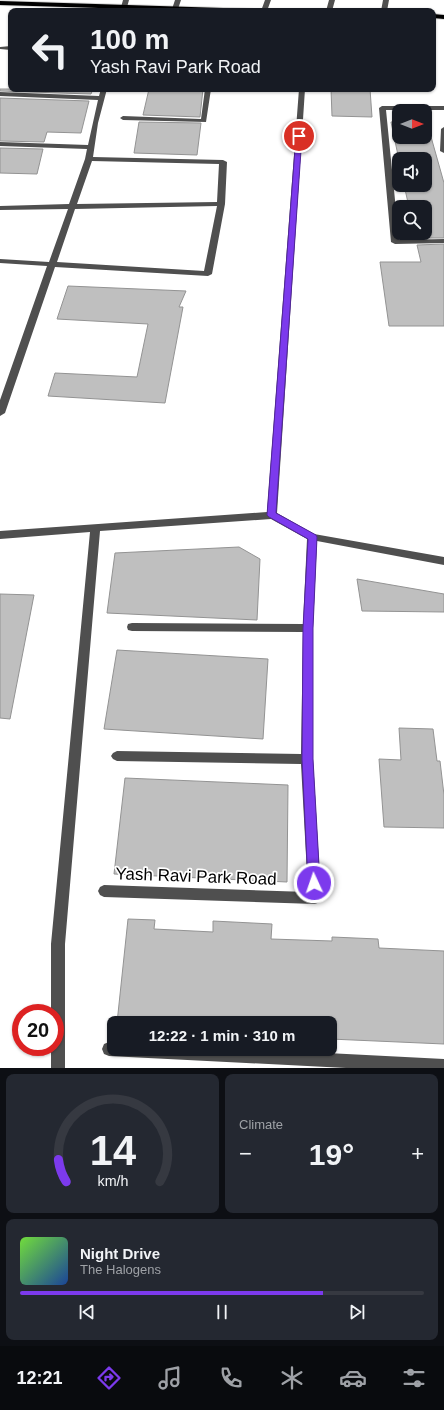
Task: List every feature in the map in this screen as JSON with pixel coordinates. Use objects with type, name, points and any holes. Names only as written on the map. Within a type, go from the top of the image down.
[{"type":"main road","points":[[0,3],[102,8]]},
{"type":"street","points":[[175,8],[178,0]]},
{"type":"street","points":[[2,48],[8,48]]},
{"type":"street","points":[[0,413],[4,390],[52,265],[89,158],[90,147],[103,92]]},
{"type":"street","points":[[123,118],[204,121],[208,92]]},
{"type":"street","points":[[272,515],[302,92]]},
{"type":"street","points":[[0,94],[102,98]]},
{"type":"street","points":[[444,108],[382,108],[395,242],[444,241]]},
{"type":"street","points":[[444,129],[444,151]]},
{"type":"street","points":[[0,144],[90,147]]},
{"type":"street","points":[[0,261],[208,274],[221,204],[222,162],[89,158]]},
{"type":"street","points":[[0,208],[221,204]]},
{"type":"street","points":[[0,535],[272,515],[312,537],[444,561]]},
{"type":"street","points":[[58,1068],[58,944],[95,528]]},
{"type":"street","name":"Yash Ravi Park Road","points":[[104,891],[315,898],[307,759],[308,628],[312,537]]},
{"type":"street","points":[[132,627],[308,628]]},
{"type":"street","points":[[118,756],[307,759]]},
{"type":"street","points":[[247,1056],[444,1066]]},
{"type":"building","points":[[0,89],[8,89],[8,91],[0,91]]},
{"type":"building","points":[[30,92],[92,92],[91,94]]},
{"type":"building","points":[[148,92],[203,92],[200,117],[143,115]]},
{"type":"building","points":[[331,92],[370,92],[372,117],[332,116]]},
{"type":"building","points":[[0,98],[89,101],[81,133],[47,132],[44,142],[0,141]]},
{"type":"building","points":[[139,122],[201,123],[197,155],[134,153]]},
{"type":"building","points":[[432,140],[444,183],[444,238],[432,238],[432,200],[407,200],[406,192],[432,192],[432,152],[397,152],[396,144],[432,144]]},
{"type":"building","points":[[0,148],[43,149],[37,174],[0,173]]},
{"type":"building","points":[[444,244],[444,326],[389,326],[380,262],[421,262],[417,245]]},
{"type":"building","points":[[68,286],[186,291],[179,307],[183,307],[165,403],[48,396],[55,373],[137,377],[148,324],[57,319]]},
{"type":"building","points":[[239,547],[260,559],[257,620],[107,613],[115,553]]},
{"type":"building","points":[[357,579],[444,594],[444,612],[362,611]]},
{"type":"building","points":[[0,594],[34,595],[10,719],[0,718]]},
{"type":"building","points":[[117,650],[268,659],[263,739],[104,729]]},
{"type":"building","points":[[399,728],[433,729],[437,761],[440,761],[444,795],[444,828],[384,827],[379,759],[401,760]]},
{"type":"building","points":[[125,778],[288,785],[287,882],[114,874]]},
{"type":"building","points":[[128,919],[155,920],[154,929],[213,932],[213,921],[272,924],[271,939],[332,941],[332,937],[378,939],[379,948],[444,951],[444,1044],[337,1039],[337,1016],[118,1016]]},
{"type":"route","points":[[299,136],[272,515],[312,537],[308,628],[307,759],[314,883]]}]
